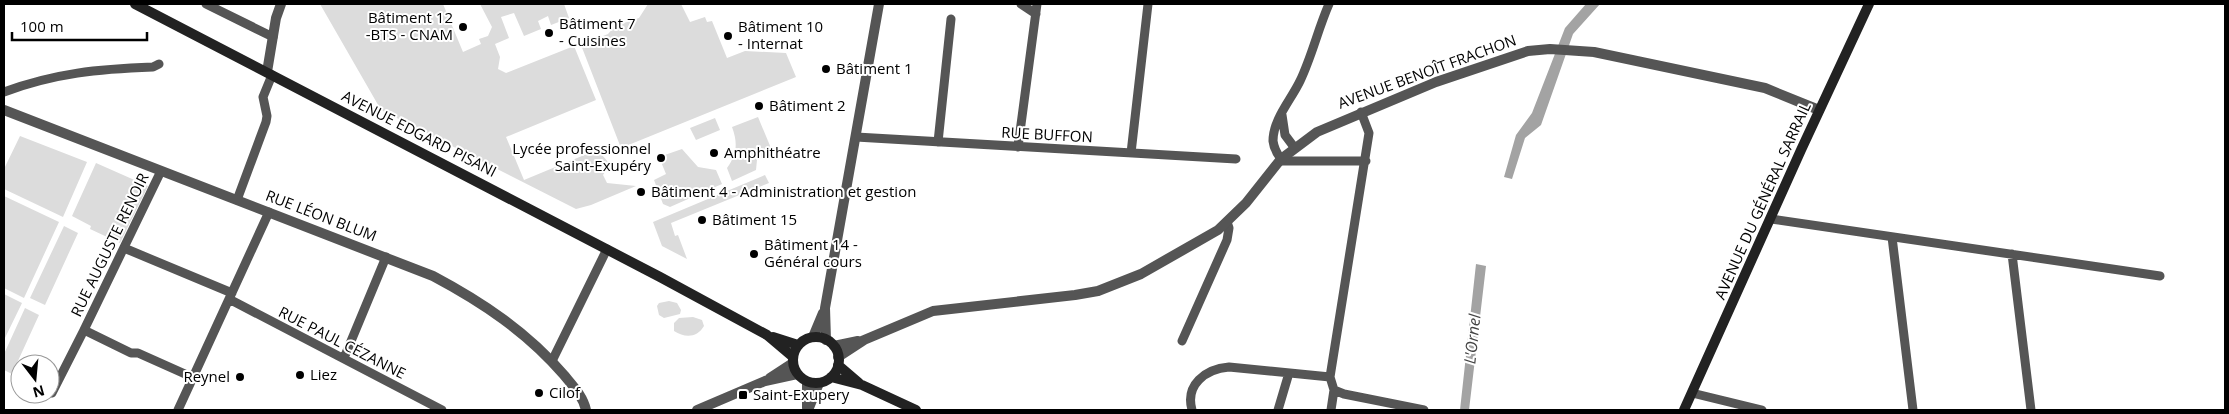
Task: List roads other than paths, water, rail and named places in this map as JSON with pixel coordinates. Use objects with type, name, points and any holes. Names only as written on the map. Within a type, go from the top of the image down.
[{"type":"main road","name":"AVENUE EDGARD PISANI","points":[[135,4],[607,249],[767,335],[798,345]]},
{"type":"main road","name":"AVENUE DU GÉNÉRAL SARRAIL","points":[[1684,410],[1819,110],[1870,4]]},
{"type":"main road","name":"AVENUE EDGARD PISANI","points":[[767,335],[793,360]]},
{"type":"main road","points":[[838,361],[831,377],[819,383],[807,382],[797,374],[793,360],[798,345],[813,337],[830,343],[838,361],[862,385]]},
{"type":"main road","points":[[831,377],[862,385],[915,410]]},
{"type":"street","points":[[206,4],[273,37]]},
{"type":"street","points":[[237,200],[266,122],[263,96],[269,73],[273,37],[280,4]]},
{"type":"street","points":[[813,337],[825,308],[879,4]]},
{"type":"street","points":[[1021,4],[1036,14]]},
{"type":"street","points":[[1018,147],[1037,4]]},
{"type":"street","points":[[1131,153],[1148,4]]},
{"type":"street","points":[[1329,4],[1300,80],[1282,113],[1273,142],[1280,160],[1366,161]]},
{"type":"street","points":[[938,142],[951,18]]},
{"type":"street","name":"AVENUE BENOÎT FRACHON","points":[[838,361],[864,340],[933,311],[1098,291],[1141,274],[1180,253],[1227,222],[1246,203],[1280,160],[1294,147],[1317,132],[1361,112],[1508,56],[1528,51],[1550,49],[1576,50],[1765,88],[1819,110]]},
{"type":"street","points":[[4,92],[62,74],[100,69],[153,67],[159,64]]},
{"type":"street","name":"RUE LÉON BLUM","points":[[4,110],[433,276],[505,320],[552,361],[584,401],[586,410]]},
{"type":"street","points":[[1332,410],[1334,390],[1330,377],[1369,133],[1361,112]]},
{"type":"street","points":[[1282,113],[1285,135],[1294,147]]},
{"type":"street","name":"RUE BUFFON","points":[[856,137],[1236,159]]},
{"type":"street","name":"RUE AUGUSTE RENOIR","points":[[161,171],[84,330],[194,378]]},
{"type":"street","points":[[178,410],[269,212]]},
{"type":"street","points":[[1771,219],[2160,276]]},
{"type":"street","points":[[1182,340],[1227,240],[1229,228],[1227,222]]},
{"type":"street","points":[[1892,237],[1913,410]]},
{"type":"street","name":"RUE PAUL CÉZANNE","points":[[124,248],[231,296],[442,410]]},
{"type":"street","points":[[552,361],[607,249]]},
{"type":"street","points":[[2012,254],[2031,410]]},
{"type":"street","points":[[344,358],[386,257]]},
{"type":"street","points":[[825,308],[830,343]]},
{"type":"street","points":[[60,377],[84,330]]},
{"type":"street","name":"AVENUE BENOÎT FRACHON","points":[[830,343],[864,340]]},
{"type":"street","points":[[765,381],[793,360]]},
{"type":"street","points":[[1192,410],[1189,400],[1198,379],[1212,370],[1229,367],[1330,377]]},
{"type":"street","points":[[1278,410],[1289,373]]},
{"type":"street","points":[[697,410],[765,381],[797,374]]},
{"type":"street","points":[[807,382],[808,410]]},
{"type":"street","points":[[808,410],[819,383]]},
{"type":"street","points":[[1334,390],[1344,394],[1424,410]]},
{"type":"street","points":[[1692,393],[1762,410]]},
{"type":"water","points":[[1586,4],[1600,4],[1573,34],[1541,125],[1525,138],[1512,179],[1504,177],[1516,135],[1532,113],[1565,28]]},
{"type":"water","name":"L'Ornel","points":[[1476,264],[1486,266],[1469,410],[1460,410]]},
{"type":"place","name":"Bâtiment 12 -BTS - CNAM","points":[[463,27]]},
{"type":"place","name":"Bâtiment 7 - Cuisines","points":[[549,33]]},
{"type":"place","name":"Bâtiment 10 - Internat","points":[[728,36]]},
{"type":"place","name":"Bâtiment 1","points":[[826,69]]},
{"type":"place","name":"Bâtiment 2","points":[[759,106]]},
{"type":"place","name":"Amphithéatre","points":[[714,153]]},
{"type":"place","name":"Lycée professionnel Saint-Exupéry","points":[[661,158]]},
{"type":"place","name":"Bâtiment 4 - Administration et gestion","points":[[641,192]]},
{"type":"place","name":"Bâtiment 15","points":[[702,220]]},
{"type":"place","name":"Bâtiment 14 - Général cours","points":[[754,254]]},
{"type":"place","name":"Liez","points":[[300,375]]},
{"type":"place","name":"Reynel","points":[[240,377]]},
{"type":"place","name":"Cilof","points":[[539,393]]},
{"type":"place","name":"Saint-Exupery","points":[[743,395]]}]
